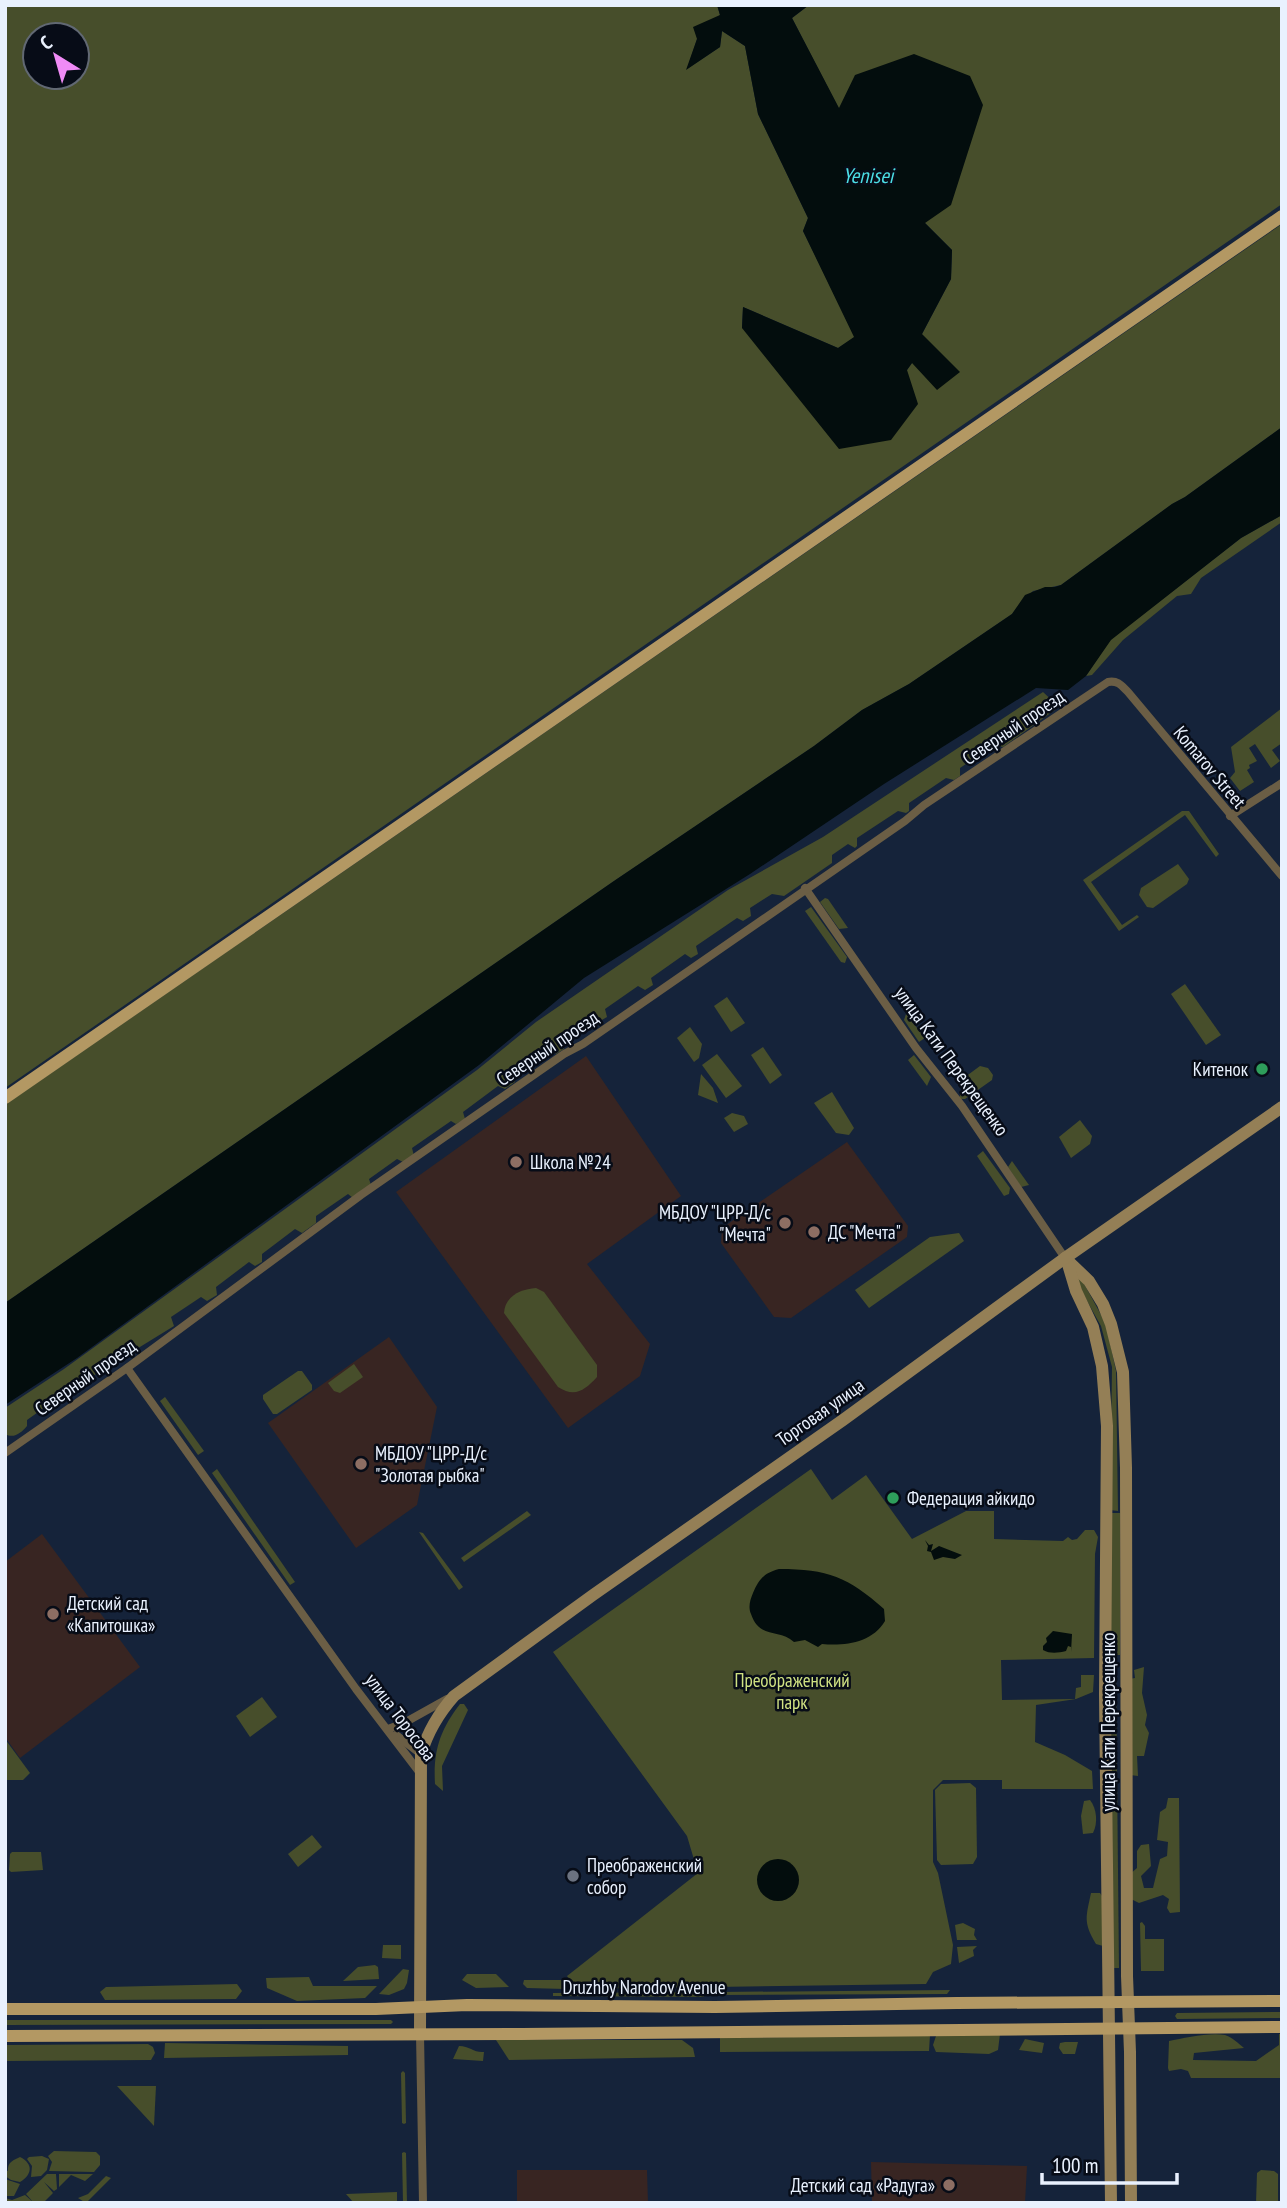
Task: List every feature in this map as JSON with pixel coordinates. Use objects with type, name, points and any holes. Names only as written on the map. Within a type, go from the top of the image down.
[{"type":"main road","points":[[5,1098],[1282,216]]},
{"type":"main road","name":"Druzhby Narodov Avenue","points":[[5,2009],[376,2009],[478,2005],[715,2007],[1282,2001]]},
{"type":"main road","points":[[5,2036],[1282,2026]]},
{"type":"street","name":"Komarov Street","points":[[1113,681],[1120,683],[1128,692],[1282,876]]},
{"type":"street","name":"Северный проезд","points":[[5,1453],[127,1368],[355,1199],[564,1054],[583,1044],[905,821],[924,805],[1113,681]]},
{"type":"street","points":[[1230,816],[1282,783]]},
{"type":"street","name":"улица Кати Перекрещенко","points":[[806,888],[916,1048],[962,1106],[1065,1258],[1089,1282],[1103,1304],[1111,1324],[1123,1372],[1131,2203]]},
{"type":"street","name":"Торговая улица","points":[[422,1776],[421,1754],[427,1737],[438,1714],[454,1696],[885,1390],[1065,1258],[1282,1107]]},
{"type":"street","name":"улица Кати Перекрещенко","points":[[1065,1258],[1076,1291],[1093,1326],[1102,1366],[1107,1426],[1105,1695],[1111,2203]]},
{"type":"street","name":"улица Торосова","points":[[127,1368],[356,1689],[422,1776],[420,2034],[423,2203]]},
{"type":"street","points":[[388,1729],[454,1696]]},
{"type":"street","points":[[388,1729],[421,1754]]},
{"type":"street","points":[[405,1752],[421,1754]]},
{"type":"shaded area","points":[[586,1056],[681,1196],[587,1264],[650,1344],[640,1376],[568,1428],[396,1192]]},
{"type":"shaded area","name":"ДС \"Мечта\"","points":[[847,1142],[908,1226],[907,1237],[791,1318],[774,1317],[721,1243],[722,1228]]},
{"type":"shaded area","name":"МБДОУ \"ЦРР-Д/с \"Золотая рыбка\"","points":[[389,1337],[437,1407],[417,1505],[356,1548],[268,1423]]},
{"type":"shaded area","name":"Детский сад «Капитошка»","points":[[42,1534],[140,1667],[20,1758],[5,1737],[5,1562]]},
{"type":"shaded area","name":"Детский сад «Радуга»","points":[[871,2162],[1027,2166],[1025,2203],[872,2203]]},
{"type":"shaded area","points":[[517,2170],[647,2170],[648,2203],[517,2203]]},
{"type":"green space","points":[[5,5],[717,5],[720,15],[697,39],[687,69],[720,47],[722,31],[745,46],[758,114],[808,218],[803,231],[855,337],[838,348],[743,307],[742,328],[907,370],[922,334],[951,279],[952,250],[925,223],[839,109],[792,18],[809,5],[1282,5],[1282,204],[5,1088]]},
{"type":"green space","points":[[1282,224],[1282,427],[1061,585],[1033,591],[1012,614],[909,684],[862,710],[814,746],[614,881],[5,1303],[5,1105]]},
{"type":"green space","points":[[1282,515],[1282,522],[1201,578],[1191,594],[1177,596],[1123,640],[1092,675],[1086,676],[1110,640],[1241,538]]},
{"type":"green space","points":[[1043,692],[1059,707],[1003,747],[994,745],[960,768],[960,776],[954,780],[946,778],[909,803],[909,811],[906,813],[898,811],[857,838],[855,848],[848,844],[832,855],[832,863],[784,896],[772,894],[750,908],[751,916],[743,921],[737,918],[696,946],[698,954],[691,958],[685,954],[651,978],[653,985],[645,990],[638,986],[605,1009],[607,1017],[600,1021],[594,1018],[562,1042],[564,1049],[556,1054],[550,1050],[513,1076],[515,1082],[505,1089],[498,1086],[463,1112],[465,1119],[456,1124],[451,1121],[412,1148],[414,1156],[403,1162],[397,1159],[369,1179],[371,1185],[353,1198],[348,1194],[316,1216],[316,1223],[302,1233],[295,1229],[262,1254],[262,1262],[255,1266],[249,1262],[216,1287],[217,1295],[207,1301],[201,1297],[171,1317],[174,1326],[62,1395],[27,1420],[27,1426],[20,1433],[14,1436],[5,1434],[5,1408],[64,1369],[477,1070],[536,1022],[728,890],[823,837]]},
{"type":"green space","points":[[1282,708],[1282,743],[1272,750],[1280,761],[1271,768],[1255,744],[1249,748],[1257,761],[1249,765],[1247,770],[1254,782],[1240,791],[1230,778],[1235,772],[1231,747]]},
{"type":"green space","points":[[1182,811],[1189,811],[1219,854],[1216,857],[1185,815],[1091,882],[1122,925],[1137,915],[1139,917],[1119,931],[1083,880]]},
{"type":"green space","points":[[1178,864],[1189,879],[1187,884],[1153,908],[1147,907],[1139,895],[1141,888]]},
{"type":"green space","points":[[825,898],[848,928],[839,929],[820,902]]},
{"type":"green space","points":[[811,907],[847,957],[845,963],[841,962],[805,911]]},
{"type":"green space","points":[[1185,984],[1221,1035],[1206,1045],[1171,994]]},
{"type":"green space","points":[[727,997],[745,1023],[731,1032],[714,1006]]},
{"type":"green space","points":[[906,1014],[925,1038],[919,1042],[904,1020]]},
{"type":"green space","points":[[690,1027],[702,1044],[699,1058],[694,1062],[677,1038]]},
{"type":"green space","points":[[763,1047],[782,1075],[770,1084],[751,1055]]},
{"type":"green space","points":[[717,1054],[742,1086],[726,1098],[702,1065]]},
{"type":"green space","points":[[914,1055],[931,1077],[927,1086],[908,1060]]},
{"type":"green space","points":[[980,1066],[988,1068],[993,1075],[992,1080],[965,1099],[959,1099],[964,1084],[961,1080]]},
{"type":"green space","points":[[701,1074],[713,1088],[718,1103],[698,1095]]},
{"type":"green space","points":[[832,1092],[854,1128],[849,1135],[836,1133],[814,1103]]},
{"type":"green space","points":[[732,1113],[744,1116],[748,1124],[734,1132],[724,1118]]},
{"type":"green space","points":[[1080,1120],[1092,1136],[1090,1144],[1071,1158],[1059,1137]]},
{"type":"green space","points":[[983,1151],[1010,1188],[1009,1194],[1004,1196],[977,1156]]},
{"type":"green space","points":[[1012,1161],[1029,1185],[1021,1187],[1008,1167]]},
{"type":"green space","points":[[959,1233],[964,1241],[869,1308],[855,1290],[930,1237]]},
{"type":"green space","points":[[1076,1276],[1082,1280],[1106,1324],[1116,1371],[1118,1511],[1110,1510],[1112,1367],[1101,1326],[1077,1283]]},
{"type":"green space","points":[[536,1288],[544,1292],[597,1365],[597,1377],[579,1391],[570,1392],[558,1387],[504,1313],[507,1302],[515,1294]]},
{"type":"green space","points":[[354,1364],[363,1377],[340,1393],[334,1391],[328,1383]]},
{"type":"green space","points":[[302,1371],[312,1385],[312,1390],[273,1414],[263,1395]]},
{"type":"green space","points":[[165,1397],[204,1451],[198,1455],[160,1401]]},
{"type":"green space","points":[[217,1469],[295,1582],[290,1585],[212,1473]]},
{"type":"green space","name":"Преображенский парк","points":[[811,1469],[832,1500],[866,1475],[912,1539],[966,1511],[994,1511],[994,1539],[1063,1541],[1068,1537],[1077,1539],[1085,1530],[1094,1530],[1098,1537],[1095,1554],[1094,1658],[1001,1660],[1002,1700],[1075,1699],[1076,1688],[1081,1687],[1081,1675],[1094,1675],[1093,1692],[1076,1699],[1036,1705],[1035,1742],[1092,1771],[1093,1789],[1002,1789],[1002,1780],[943,1780],[933,1790],[933,1862],[938,1873],[953,1945],[951,1964],[933,1972],[926,1984],[576,1989],[567,1976],[698,1873],[687,1836],[553,1652]]},
{"type":"green space","points":[[527,1511],[531,1515],[464,1562],[461,1558]]},
{"type":"green space","points":[[1111,1513],[1120,1513],[1120,1655],[1111,1655]]},
{"type":"green space","points":[[419,1532],[423,1533],[463,1587],[459,1590]]},
{"type":"green space","points":[[1144,1667],[1142,1693],[1147,1715],[1145,1725],[1149,1733],[1144,1756],[1137,1756],[1138,1776],[1130,1775],[1129,1679],[1135,1678],[1134,1670]]},
{"type":"green space","points":[[1111,1674],[1116,1674],[1119,1968],[1113,1968]]},
{"type":"green space","points":[[262,1697],[277,1717],[250,1737],[236,1716]]},
{"type":"green space","points":[[460,1704],[464,1704],[468,1710],[442,1766],[443,1791],[435,1784],[435,1761],[439,1741]]},
{"type":"green space","points":[[5,1739],[30,1773],[23,1780],[5,1780]]},
{"type":"green space","points":[[970,1783],[976,1788],[977,1857],[973,1864],[941,1865],[937,1860],[935,1790],[941,1784]]},
{"type":"green space","points":[[1168,1798],[1179,1798],[1180,1912],[1170,1913],[1167,1908],[1169,1899],[1163,1895],[1139,1903],[1131,1899],[1129,1875],[1137,1868],[1137,1851],[1141,1845],[1149,1844],[1151,1866],[1141,1876],[1144,1888],[1153,1888],[1160,1859],[1167,1856],[1168,1842],[1157,1840],[1160,1812],[1166,1808]]},
{"type":"green space","points":[[1090,1800],[1096,1816],[1096,1825],[1093,1833],[1083,1834],[1081,1816],[1084,1801]]},
{"type":"green space","points":[[312,1835],[322,1847],[298,1867],[288,1854]]},
{"type":"green space","points":[[12,1852],[41,1852],[43,1870],[11,1872]]},
{"type":"green space","points":[[1091,1893],[1100,1893],[1104,1899],[1103,1946],[1096,1944],[1087,1925]]},
{"type":"green space","points":[[1142,1922],[1145,1926],[1145,1939],[1164,1939],[1164,1971],[1141,1971]]},
{"type":"green space","points":[[963,1923],[975,1929],[977,1940],[957,1940],[955,1925]]},
{"type":"green space","points":[[383,1945],[401,1945],[401,1959],[382,1958]]},
{"type":"green space","points":[[977,1946],[973,1950],[974,1956],[959,1963],[957,1947]]},
{"type":"green space","points":[[358,1967],[378,1967],[379,1979],[343,1981]]},
{"type":"green space","points":[[403,1969],[409,1970],[404,1989],[389,1995],[379,1994]]},
{"type":"green space","points":[[467,1974],[496,1974],[509,1987],[476,1988],[462,1980]]},
{"type":"green space","points":[[309,1977],[313,1986],[377,1986],[365,1998],[297,2001],[267,1988],[266,1978]]},
{"type":"green space","points":[[524,1980],[561,1980],[567,1987],[527,1988],[523,1984]]},
{"type":"green space","points":[[237,1984],[242,1991],[236,1999],[105,2000],[100,1992],[106,1987]]},
{"type":"green space","points":[[950,1990],[947,1994],[719,1995],[719,1992]]},
{"type":"green space","points":[[705,1992],[704,1997],[553,1996],[553,1993]]},
{"type":"green space","points":[[1282,2012],[1282,2018],[1177,2019],[1175,2016],[1177,2013]]},
{"type":"green space","points":[[5,2020],[391,2020],[393,2022],[5,2025]]},
{"type":"green space","points":[[1000,2034],[998,2050],[989,2054],[936,2052],[933,2045],[936,2036]]},
{"type":"green space","points":[[1279,2034],[1282,2034],[1282,2078],[1191,2078],[1188,2071],[1169,2071],[1168,2068],[1169,2041],[1205,2035],[1225,2035],[1244,2048],[1194,2053],[1193,2060],[1256,2061],[1279,2045]]},
{"type":"green space","points":[[930,2035],[929,2051],[720,2052],[720,2038]]},
{"type":"green space","points":[[1025,2039],[1044,2043],[1042,2053],[1019,2050]]},
{"type":"green space","points":[[496,2040],[682,2040],[693,2048],[695,2057],[509,2060]]},
{"type":"green space","points":[[1078,2042],[1075,2054],[1063,2054],[1059,2048],[1060,2043]]},
{"type":"green space","points":[[165,2043],[348,2046],[348,2055],[164,2058]]},
{"type":"green space","points":[[148,2044],[153,2047],[155,2053],[151,2060],[5,2061],[5,2045]]},
{"type":"green space","points":[[459,2046],[484,2052],[483,2061],[453,2059]]},
{"type":"green space","points":[[403,2071],[406,2123],[404,2124],[401,2073]]},
{"type":"green space","points":[[117,2086],[156,2086],[154,2126]]},
{"type":"green space","points":[[54,2151],[96,2152],[100,2156],[100,2165],[94,2172],[49,2171],[52,2162],[48,2156]]},
{"type":"green space","points":[[404,2152],[406,2153],[407,2203],[403,2203]]},
{"type":"green space","points":[[42,2156],[49,2159],[47,2170],[41,2176],[31,2177],[32,2166],[27,2159]]},
{"type":"green space","points":[[20,2157],[28,2163],[30,2170],[20,2182],[5,2176],[5,2170],[8,2171],[10,2163]]},
{"type":"green space","points":[[1261,2170],[1278,2174],[1278,2203],[1256,2203],[1257,2173]]},
{"type":"green space","points":[[47,2174],[56,2174],[57,2189],[54,2191],[44,2182],[53,2193],[43,2203],[5,2203],[5,2198],[12,2200],[25,2195],[33,2202],[26,2194]]},
{"type":"green space","points":[[59,2174],[93,2174],[85,2181],[71,2175],[59,2187]]},
{"type":"green space","points":[[106,2176],[111,2178],[86,2203],[78,2198],[88,2194]]},
{"type":"green space","points":[[5,2179],[20,2184],[14,2196],[5,2196]]},
{"type":"green space","points":[[397,2192],[397,2203],[354,2203],[346,2194]]},
{"type":"water","name":"Yenisei","points":[[717,5],[809,5],[792,18],[839,108],[855,75],[914,54],[970,76],[983,105],[951,205],[925,223],[952,250],[951,279],[922,334],[960,372],[937,390],[912,363],[907,370],[918,404],[891,440],[839,449],[742,328],[743,307],[838,348],[854,337],[803,231],[808,218],[758,114],[745,46],[722,31],[720,47],[686,70],[697,39],[693,27],[720,15]]},
{"type":"water","points":[[1282,427],[1282,515],[1241,538],[1111,640],[1086,676],[1068,690],[1036,688],[884,784],[750,874],[584,978],[479,1065],[77,1358],[5,1405],[5,1303],[614,881],[814,746],[862,710],[909,684],[1012,614],[1025,595],[1045,587],[1061,585]]},
{"type":"water","points":[[925,1540],[929,1545],[933,1544],[931,1551],[939,1546],[962,1555],[955,1559],[943,1557],[934,1560],[931,1552],[927,1551]]},
{"type":"water","points":[[779,1569],[824,1573],[848,1582],[884,1609],[885,1621],[873,1634],[857,1642],[822,1644],[818,1647],[805,1640],[794,1642],[782,1635],[765,1631],[755,1622],[750,1611],[750,1601],[763,1577]]},
{"type":"water","points":[[1053,1631],[1072,1634],[1071,1652],[1071,1647],[1068,1646],[1066,1651],[1060,1652],[1043,1650],[1046,1638]]},
{"type":"water","points":[[778,1859],[793,1865],[799,1880],[793,1895],[778,1901],[763,1895],[757,1880],[763,1865]]},
{"type":"place","name":"Китенок","points":[[1262,1069]]},
{"type":"place","name":"Школа №24","points":[[516,1162]]},
{"type":"place","name":"МБДОУ \"ЦРР-Д/с \"Мечта\"","points":[[785,1223]]},
{"type":"place","name":"ДС \"Мечта\"","points":[[814,1232]]},
{"type":"place","name":"МБДОУ \"ЦРР-Д/с \"Золотая рыбка\"","points":[[361,1464]]},
{"type":"place","name":"Федерация айкидо","points":[[893,1498]]},
{"type":"place","name":"Детский сад «Капитошка»","points":[[53,1614]]},
{"type":"place","name":"Преображенский собор","points":[[573,1876]]},
{"type":"place","name":"Детский сад «Радуга»","points":[[949,2185]]}]
